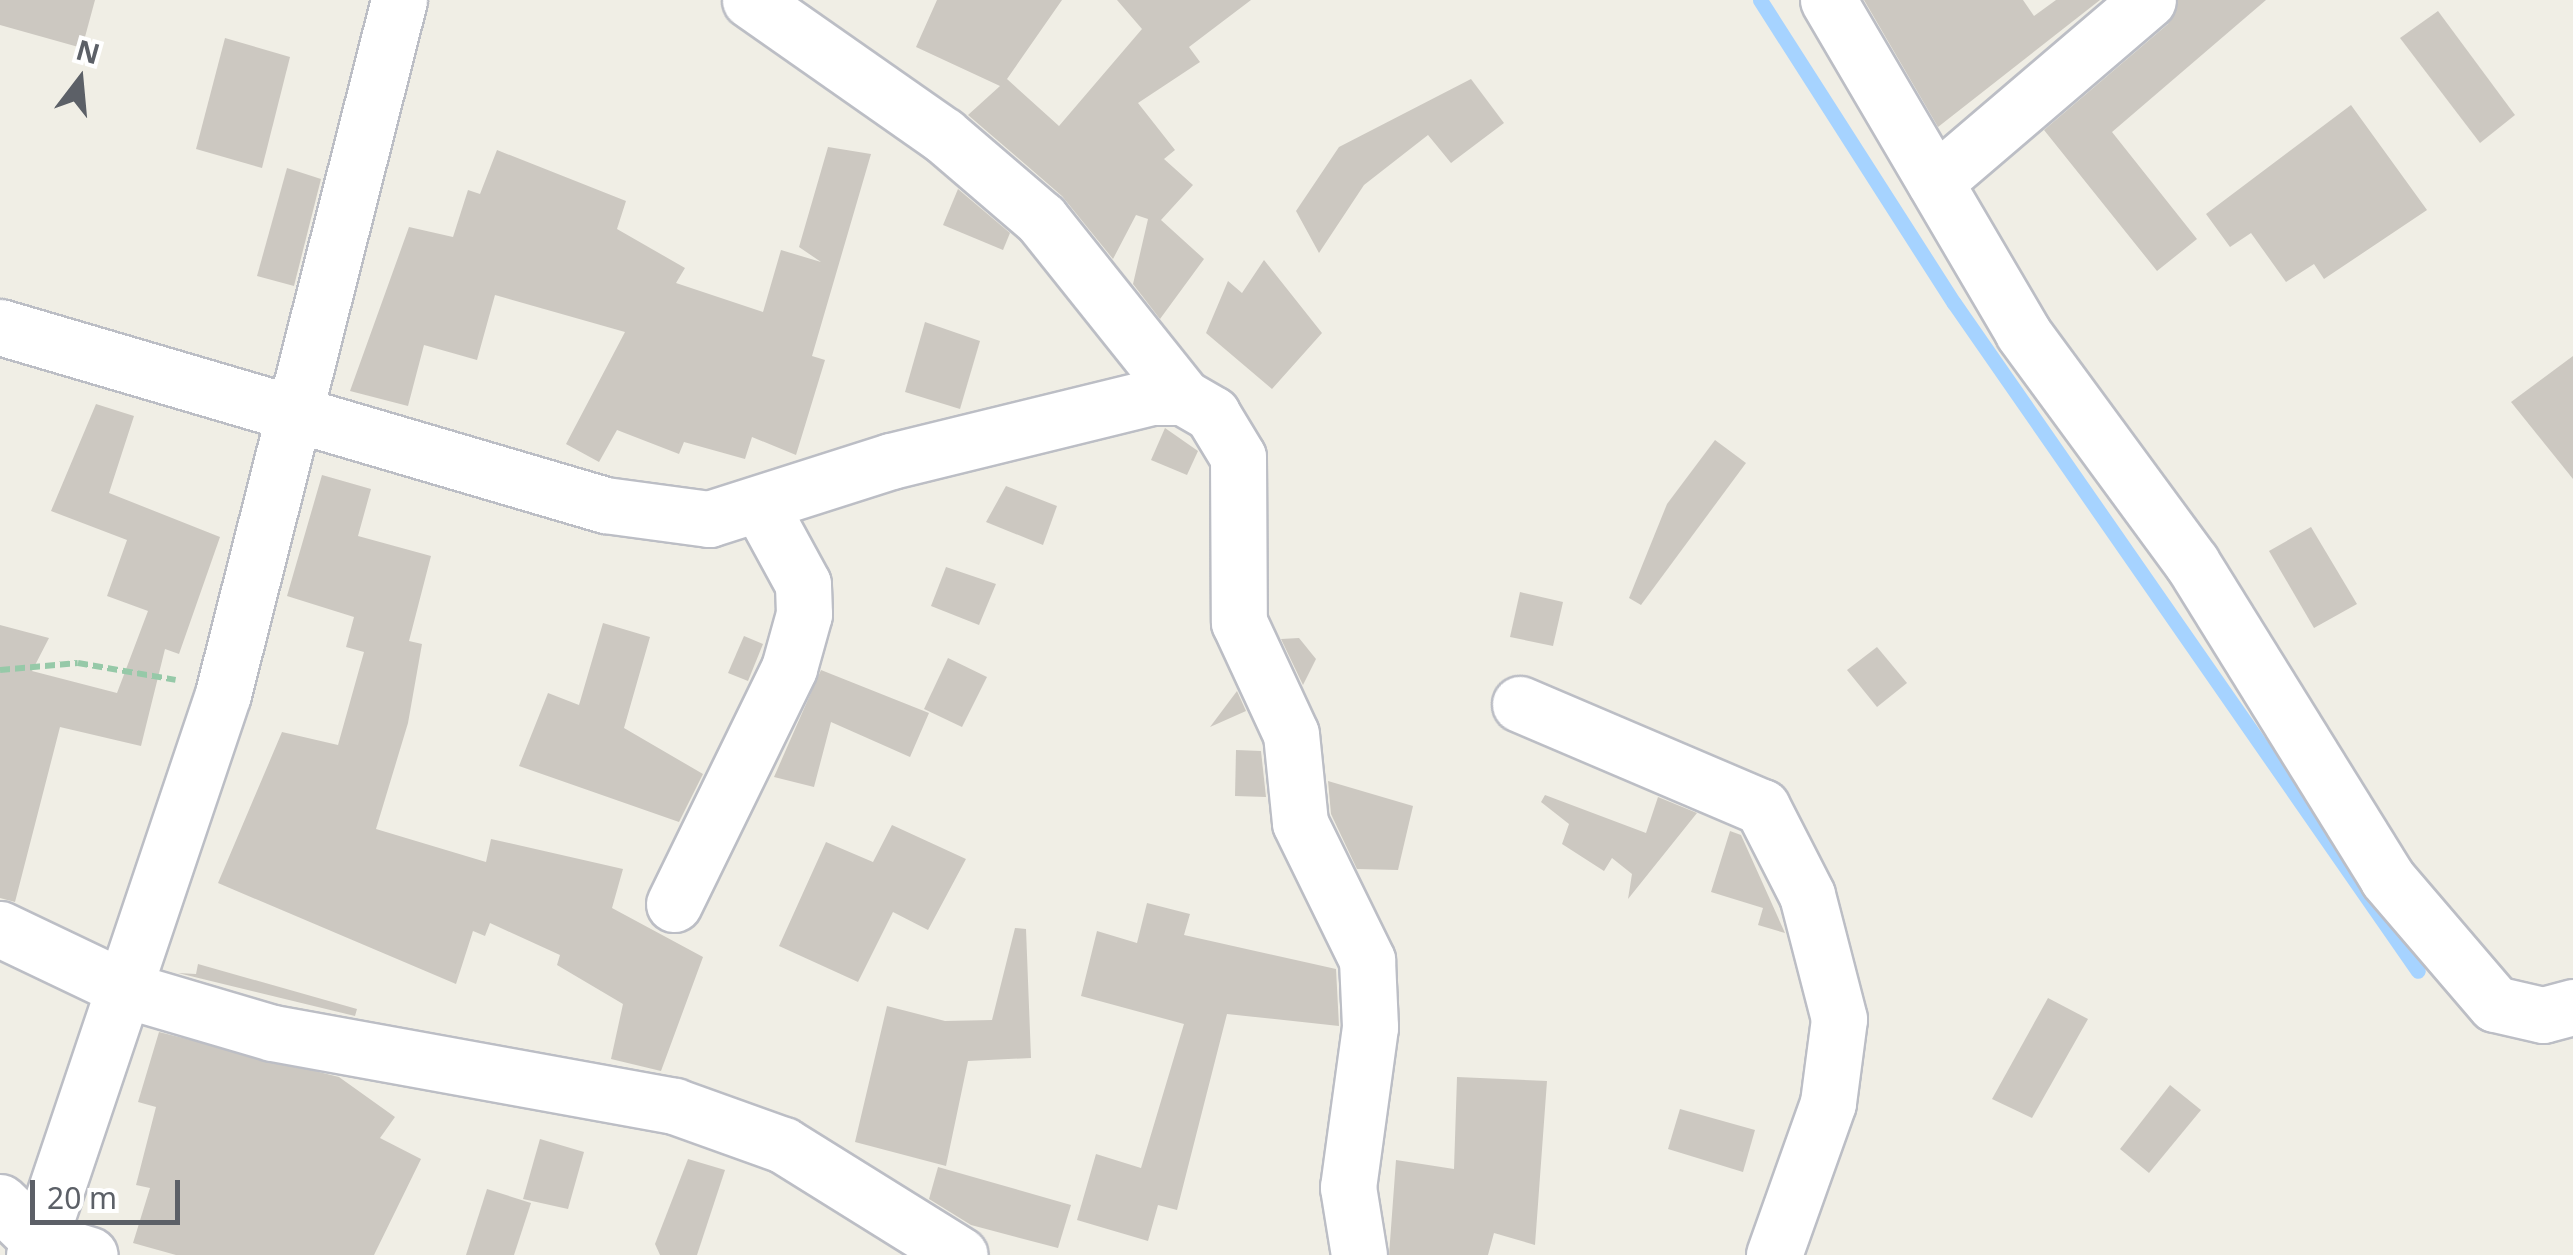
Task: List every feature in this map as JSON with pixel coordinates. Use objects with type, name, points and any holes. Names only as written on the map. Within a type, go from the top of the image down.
[{"type":"street","points":[[90,1255],[24,1232],[130,991],[223,694],[399,0]]},
{"type":"street","points":[[750,0],[943,136],[1041,219],[1183,398],[1212,414],[1238,457],[1239,622],[1291,734],[1300,823],[1367,960],[1370,1027],[1348,1187],[1359,1255]]},
{"type":"street","points":[[1828,0],[2024,332],[2192,563],[2387,878],[2494,1004],[2543,1015],[2573,1006]]},
{"type":"street","points":[[1935,182],[2148,0]]},
{"type":"street","points":[[0,327],[295,420],[604,505],[709,518],[760,506],[890,460],[1152,397],[1183,398]]},
{"type":"street","points":[[674,904],[789,668],[804,614],[803,584],[760,506]]},
{"type":"street","points":[[1520,704],[1762,807],[1807,895],[1839,1018],[1828,1103],[1774,1255]]},
{"type":"street","points":[[0,929],[130,991],[427,1066],[674,1106],[783,1146],[960,1255]]},
{"type":"path","points":[[0,670],[136,668],[223,694]]},
{"type":"building","points":[[0,0],[95,0],[82,48],[0,25]]},
{"type":"building","points":[[937,0],[1062,0],[1007,79],[1059,126],[1142,29],[1117,0],[1251,0],[1189,47],[1200,62],[1138,103],[1175,150],[1164,159],[1193,185],[1161,220],[1204,259],[1160,319],[1133,284],[1148,219],[1136,215],[1113,259],[1062,196],[968,115],[1000,86],[916,47]]},
{"type":"building","points":[[1864,0],[2023,0],[2034,16],[2056,0],[2100,0],[1938,127]]},
{"type":"building","points":[[2178,0],[2266,0],[2112,132],[2197,239],[2157,271],[2044,130],[2168,24]]},
{"type":"building","points":[[2438,11],[2515,115],[2480,143],[2400,38]]},
{"type":"building","points":[[225,38],[290,57],[262,168],[196,149]]},
{"type":"building","points":[[1471,79],[1504,123],[1451,163],[1428,135],[1364,185],[1319,253],[1296,211],[1339,147]]},
{"type":"building","points":[[2351,105],[2427,210],[2324,279],[2314,264],[2286,282],[2251,233],[2230,247],[2206,214]]},
{"type":"building","points":[[828,147],[871,154],[812,356],[825,360],[796,455],[752,437],[745,459],[684,442],[679,454],[617,430],[599,462],[566,444],[625,332],[495,295],[477,360],[424,345],[408,406],[350,391],[409,227],[453,237],[468,190],[480,194],[497,150],[626,201],[617,229],[685,268],[676,283],[763,312],[781,250],[821,262],[799,247]]},
{"type":"building","points":[[287,168],[321,179],[294,286],[257,276]]},
{"type":"building","points":[[958,189],[1010,233],[1003,250],[943,225]]},
{"type":"building","points":[[1264,260],[1322,333],[1272,389],[1206,333],[1228,281],[1242,293]]},
{"type":"building","points":[[925,322],[980,341],[960,409],[905,392]]},
{"type":"building","points":[[2573,356],[2573,479],[2511,402]]},
{"type":"building","points":[[96,404],[134,416],[109,493],[220,537],[179,654],[165,649],[141,746],[60,727],[15,902],[0,898],[0,625],[49,638],[32,671],[117,693],[148,611],[107,596],[127,540],[51,511]]},
{"type":"building","points":[[1165,428],[1198,451],[1187,475],[1151,460]]},
{"type":"building","points":[[1715,440],[1746,463],[1641,605],[1629,598],[1667,504]]},
{"type":"building","points":[[322,475],[371,489],[358,536],[431,556],[409,641],[422,644],[408,723],[376,829],[486,862],[491,839],[623,869],[612,908],[703,957],[661,1071],[611,1059],[623,1004],[557,965],[560,955],[490,923],[485,936],[473,931],[456,984],[218,883],[282,732],[338,745],[364,652],[346,647],[354,617],[287,596]]},
{"type":"building","points":[[1006,486],[1057,506],[1043,545],[986,522]]},
{"type":"building","points":[[2311,527],[2357,604],[2314,628],[2269,551]]},
{"type":"building","points":[[946,567],[996,584],[979,625],[931,606]]},
{"type":"building","points":[[1520,592],[1563,602],[1553,646],[1510,637]]},
{"type":"building","points":[[603,623],[650,637],[624,728],[703,774],[679,822],[519,766],[548,693],[579,705]]},
{"type":"building","points":[[744,636],[763,644],[748,681],[728,673]]},
{"type":"building","points":[[1299,638],[1316,659],[1303,685],[1281,639]]},
{"type":"building","points":[[1877,647],[1907,683],[1877,707],[1847,670]]},
{"type":"building","points":[[948,658],[987,677],[962,727],[924,709]]},
{"type":"building","points":[[821,670],[929,713],[910,757],[831,722],[814,787],[774,777]]},
{"type":"building","points":[[1237,691],[1246,711],[1210,727]]},
{"type":"building","points":[[1236,750],[1261,751],[1266,797],[1235,796]]},
{"type":"building","points":[[1328,781],[1413,806],[1398,870],[1357,869],[1331,814]]},
{"type":"building","points":[[1545,795],[1646,833],[1658,797],[1697,813],[1628,899],[1632,874],[1612,858],[1604,871],[1562,844],[1569,824],[1541,802]]},
{"type":"building","points":[[892,825],[966,859],[928,930],[893,912],[858,982],[779,946],[826,842],[873,862]]},
{"type":"building","points":[[1730,831],[1741,835],[1785,933],[1758,925],[1763,908],[1711,892]]},
{"type":"building","points":[[1147,903],[1190,914],[1184,935],[1336,969],[1339,1026],[1227,1014],[1177,1210],[1158,1205],[1148,1241],[1077,1220],[1096,1154],[1141,1168],[1184,1024],[1081,996],[1097,931],[1137,943]]},
{"type":"building","points":[[1015,928],[1026,929],[1031,1058],[968,1061],[946,1166],[855,1142],[887,1006],[945,1021],[992,1020]]},
{"type":"building","points":[[198,964],[357,1009],[355,1016],[178,973],[196,974]]},
{"type":"building","points":[[2048,998],[2088,1019],[2032,1118],[1992,1099]]},
{"type":"building","points":[[159,1032],[339,1077],[395,1117],[380,1138],[421,1159],[374,1255],[176,1255],[133,1243],[150,1188],[136,1185],[156,1107],[138,1102]]},
{"type":"building","points":[[1457,1077],[1547,1081],[1535,1245],[1494,1233],[1488,1255],[1389,1255],[1396,1160],[1454,1169]]},
{"type":"building","points":[[2170,1085],[2201,1110],[2149,1173],[2120,1149]]},
{"type":"building","points":[[1680,1109],[1755,1130],[1743,1172],[1668,1149]]},
{"type":"building","points":[[540,1139],[584,1152],[568,1209],[523,1199]]},
{"type":"building","points":[[688,1159],[725,1170],[697,1255],[660,1255],[655,1244]]},
{"type":"building","points":[[938,1167],[1071,1205],[1058,1248],[971,1225],[929,1199]]},
{"type":"building","points":[[487,1189],[531,1203],[514,1255],[466,1255]]},
{"type":"waterway","points":[[1760,0],[1954,303],[2418,971]]}]
